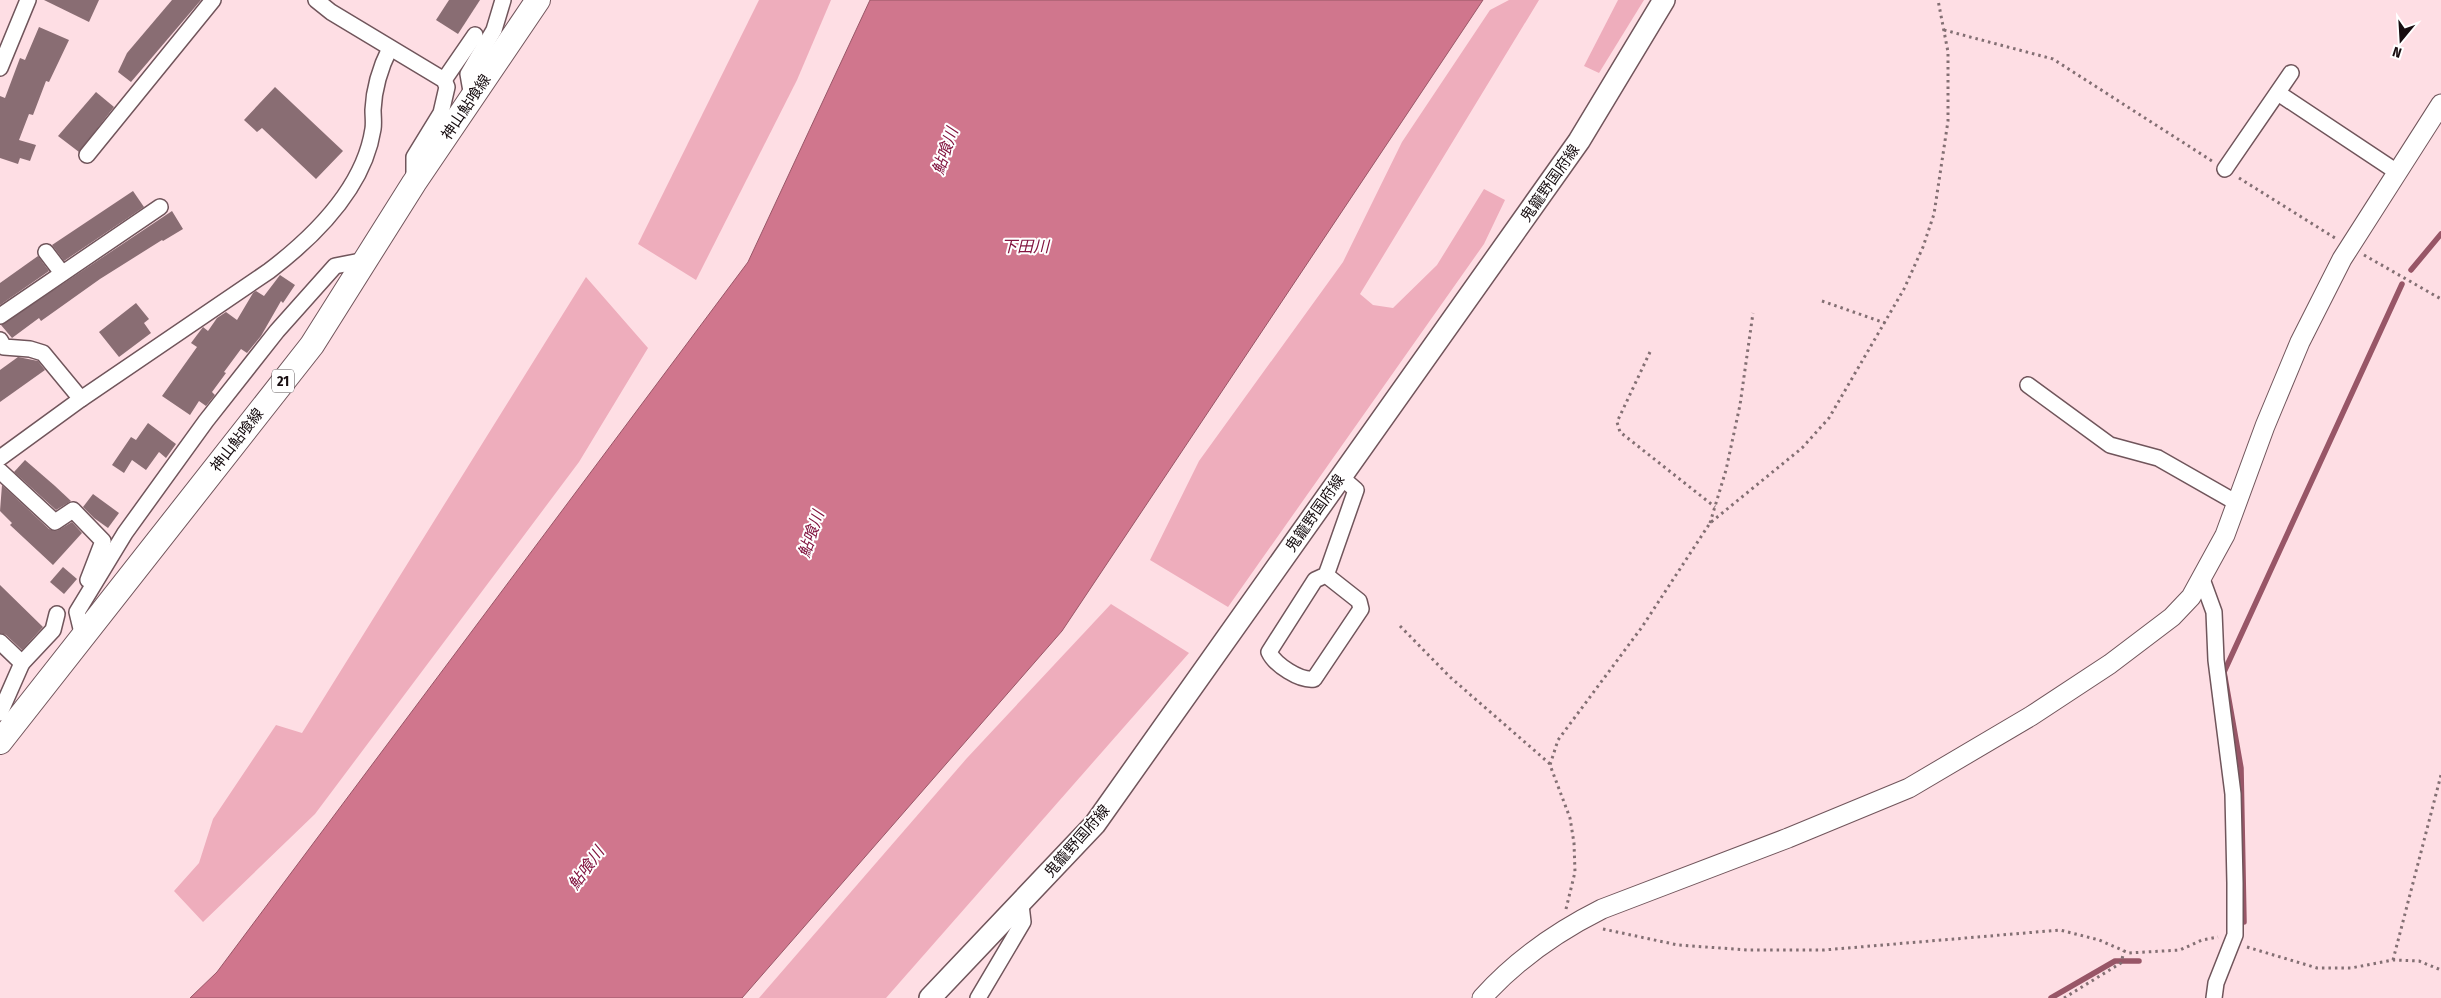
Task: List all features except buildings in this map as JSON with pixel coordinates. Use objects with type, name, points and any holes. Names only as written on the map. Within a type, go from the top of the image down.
[{"type":"main road","name":"神山鮎喰線","points":[[1,737],[83,637],[312,345],[414,183],[538,0]]},
{"type":"main road","name":"鬼籠野国府線","points":[[930,998],[1021,905],[1095,824],[1580,141],[1664,0]]},
{"type":"street","points":[[0,68],[28,0]]},
{"type":"street","points":[[87,155],[213,0]]},
{"type":"street","points":[[316,0],[444,80],[447,87],[441,113],[414,158],[414,183]]},
{"type":"street","points":[[472,97],[468,74],[494,30],[503,0]]},
{"type":"street","points":[[444,80],[475,35]]},
{"type":"street","points":[[0,458],[81,399],[270,271],[298,249],[341,200],[364,160],[373,128],[376,85],[380,69],[390,48]]},
{"type":"street","points":[[2225,169],[2292,74]]},
{"type":"street","points":[[2278,93],[2397,172]]},
{"type":"street","points":[[1482,998],[1499,978],[1532,951],[1578,921],[1602,909],[1860,810],[1935,774],[2078,685],[2150,635],[2172,617],[2191,597],[2225,535],[2300,342],[2349,248],[2441,104]]},
{"type":"street","points":[[0,316],[160,208]]},
{"type":"street","points":[[46,252],[62,273]]},
{"type":"street","points":[[76,612],[125,533],[206,421],[277,331],[334,266],[366,260]]},
{"type":"street","points":[[1,346],[30,349],[42,353],[81,399]]},
{"type":"street","points":[[2028,384],[2110,445],[2158,458],[2237,503]]},
{"type":"street","points":[[0,472],[55,522],[73,510],[103,541],[76,612],[83,637]]},
{"type":"street","points":[[1326,575],[1359,601],[1362,609],[1314,679],[1306,680],[1273,660],[1269,652],[1315,580],[1326,575],[1356,490],[1341,477]]},
{"type":"street","points":[[2202,578],[2214,612],[2216,660],[2232,794],[2235,934],[2216,983],[2214,998]]},
{"type":"street","points":[[0,713],[22,663],[53,630],[57,614]]},
{"type":"street","points":[[0,642],[22,663]]},
{"type":"street","points":[[978,998],[1024,922],[1021,905]]},
{"type":"path","points":[[1710,523],[1802,448],[1829,418],[1904,289],[1934,214],[1948,121],[1950,86],[1948,52],[1938,0]]},
{"type":"path","points":[[1944,30],[2053,59],[2349,248],[2441,299]]},
{"type":"path","points":[[1822,301],[1885,323]]},
{"type":"path","points":[[1550,765],[1558,740],[1642,627],[1710,523],[1726,470],[1740,405],[1753,314]]},
{"type":"path","points":[[1650,352],[1617,422],[1620,432],[1715,507]]},
{"type":"path","points":[[1400,626],[1450,677],[1550,765],[1570,818],[1574,843],[1574,872],[1564,908],[1578,921],[1618,934],[1678,945],[1748,950],[1824,950],[2060,930],[2099,940],[2129,953],[2180,950],[2202,940],[2218,937],[2318,968],[2351,968],[2393,960],[2418,961],[2441,970]]},
{"type":"path","points":[[2393,960],[2441,775]]},
{"type":"path","points":[[2064,998],[2121,963],[2124,951]]},
{"type":"shaded area","points":[[759,0],[831,0],[797,80],[696,280],[638,244]]},
{"type":"shaded area","points":[[1509,0],[1539,0],[1360,294],[1373,305],[1393,308],[1437,265],[1484,189],[1505,200],[1484,244],[1228,607],[1150,560],[1199,461],[1343,262],[1402,142],[1490,10]]},
{"type":"shaded area","points":[[1618,0],[1644,0],[1599,73],[1584,66]]},
{"type":"shaded area","points":[[586,277],[648,348],[579,462],[315,814],[203,922],[174,891],[199,863],[213,819],[276,725],[302,733]]},
{"type":"shaded area","points":[[1111,604],[1189,653],[886,998],[759,998],[967,758]]},
{"type":"water","name":"下田川","points":[[870,0],[1483,0],[1062,631],[742,998],[190,998],[217,972],[748,262]]},
{"type":"waterway","points":[[2411,270],[2441,234]]},
{"type":"waterway","points":[[2244,922],[2241,768],[2224,672],[2402,284]]},
{"type":"waterway","points":[[2051,998],[2115,961],[2139,961]]},
{"type":"water label","name":"鮎喰川","points":[[945,151]]},
{"type":"water label","name":"鮎喰川","points":[[811,534]]},
{"type":"water label","name":"鮎喰川","points":[[586,868]]}]
